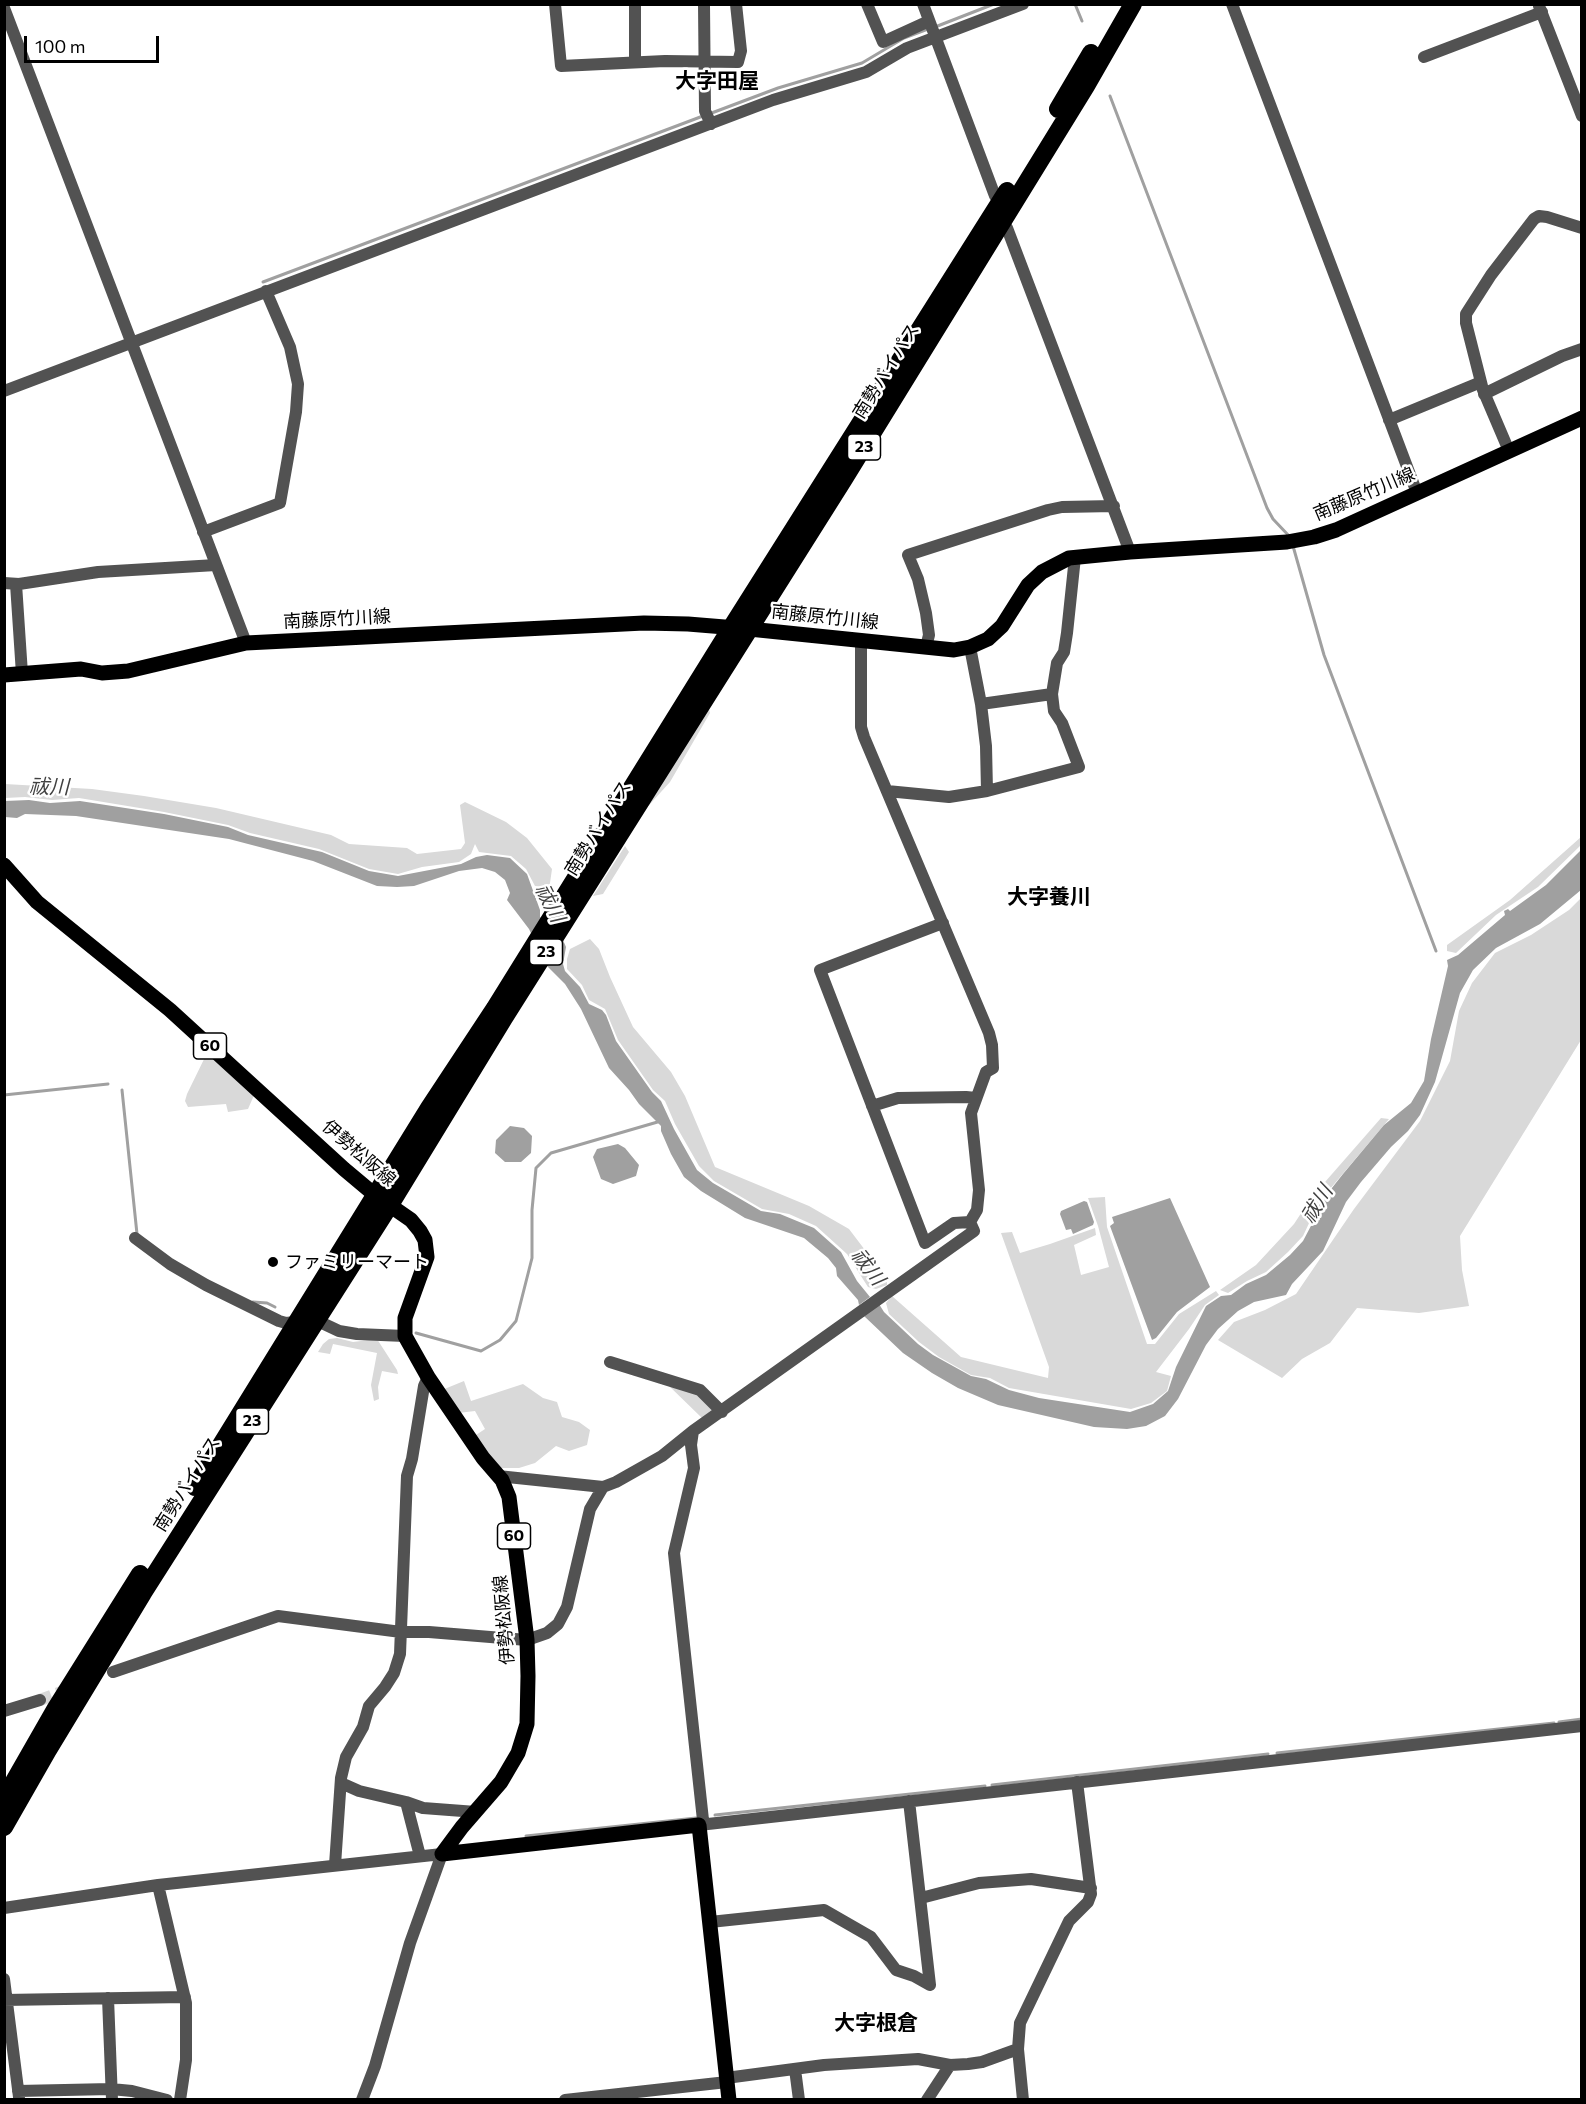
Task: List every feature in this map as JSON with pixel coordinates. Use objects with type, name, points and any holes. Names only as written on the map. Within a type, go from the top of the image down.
[{"type":"highway","name":"南勢バイパス","points":[[4,1799],[56,1708],[295,1322],[382,1200],[500,1013],[582,881],[731,628],[1018,174],[1120,4]]},
{"type":"highway","name":"南勢バイパス","points":[[582,881],[749,629],[869,439],[1086,86],[1133,4]]},
{"type":"highway","name":"南勢バイパス","points":[[4,1827],[143,1593],[314,1324],[382,1200]]},
{"type":"main road","name":"南藤原竹川線","points":[[4,675],[81,669],[112,673],[246,643],[644,623],[749,629],[954,650],[970,647],[988,639],[1002,626],[1028,585],[1055,564],[1075,557],[1291,541],[1336,530],[1581,418]]},
{"type":"main road","name":"伊勢松阪線","points":[[5,867],[37,902],[170,1010],[382,1200],[411,1220],[420,1231],[427,1257],[405,1318],[405,1336],[428,1377],[483,1458],[498,1476],[509,1497],[527,1640],[528,1708],[524,1738],[501,1782],[442,1854]]},
{"type":"main road","points":[[442,1854],[699,1825],[729,2100]]},
{"type":"street","points":[[555,4],[561,66],[635,62],[738,62],[741,51],[736,4]]},
{"type":"street","points":[[635,4],[635,62]]},
{"type":"street","points":[[704,4],[703,62],[708,118]]},
{"type":"street","points":[[867,4],[883,42],[1023,4]]},
{"type":"street","points":[[923,4],[995,196]]},
{"type":"street","points":[[1232,4],[1417,493]]},
{"type":"street","points":[[4,8],[246,643]]},
{"type":"street","points":[[1424,57],[1540,8],[1581,116]]},
{"type":"street","points":[[4,391],[708,118],[866,72],[907,48],[932,29]]},
{"type":"street","points":[[1509,451],[1483,388],[1466,323],[1466,314],[1491,275],[1534,219],[1539,216],[1581,228]]},
{"type":"street","points":[[1008,228],[1130,552]]},
{"type":"street","points":[[203,532],[280,503],[296,412],[298,384],[290,346],[266,291]]},
{"type":"street","points":[[1389,420],[1483,388],[1581,349]]},
{"type":"street","points":[[926,647],[929,635],[926,613],[918,579],[908,555],[1048,510],[1062,507],[1114,506]]},
{"type":"street","points":[[887,791],[949,797],[1079,767],[1062,723],[1054,711],[1052,694],[1057,663],[1064,652],[1075,557]]},
{"type":"street","points":[[22,674],[10,584],[98,572],[216,565]]},
{"type":"street","points":[[861,641],[861,727],[989,1033],[992,1046],[993,1068],[986,1072],[970,1113],[979,1190],[977,1210],[970,1222]]},
{"type":"street","points":[[970,647],[986,746],[987,790]]},
{"type":"street","points":[[981,704],[1052,694]]},
{"type":"street","points":[[943,923],[820,970],[925,1243],[954,1223],[970,1222]]},
{"type":"street","points":[[872,1106],[898,1098],[966,1096],[976,1098]]},
{"type":"street","points":[[498,1476],[603,1487],[616,1482],[662,1456],[693,1431],[974,1231],[970,1222]]},
{"type":"street","points":[[135,1238],[170,1264],[206,1285],[279,1321],[295,1322]]},
{"type":"street","points":[[314,1324],[322,1323],[339,1331],[357,1334],[405,1336]]},
{"type":"street","points":[[610,1362],[700,1390],[722,1412]]},
{"type":"street","points":[[335,1865],[342,1772],[346,1757],[363,1728],[369,1706],[394,1673],[400,1654],[407,1476],[424,1386],[428,1377]]},
{"type":"street","points":[[693,1431],[691,1445],[694,1468],[674,1552],[703,1820],[699,1825]]},
{"type":"street","points":[[114,1672],[278,1616],[401,1632],[527,1640],[554,1629],[567,1607],[590,1509],[603,1487]]},
{"type":"street","points":[[4,1711],[40,1700]]},
{"type":"street","points":[[699,1825],[1581,1726]]},
{"type":"street","points":[[1023,2100],[1018,2049],[1020,2023],[1069,1921],[1088,1902],[1091,1888],[1077,1782]]},
{"type":"street","points":[[341,1783],[359,1791],[423,1808],[476,1812]]},
{"type":"street","points":[[710,1922],[824,1910],[871,1937],[896,1970],[930,1985],[909,1801]]},
{"type":"street","points":[[406,1802],[420,1857]]},
{"type":"street","points":[[4,1908],[158,1885],[442,1854],[410,1943],[375,2066],[362,2100]]},
{"type":"street","points":[[921,1898],[979,1883],[1031,1879],[1091,1888]]},
{"type":"street","points":[[158,1885],[185,1997],[186,2060],[180,2100]]},
{"type":"street","points":[[4,1979],[19,2095],[111,2094],[132,2091],[167,2100]]},
{"type":"street","points":[[6,1999],[185,1997]]},
{"type":"street","points":[[108,1998],[111,2094]]},
{"type":"street","points":[[565,2100],[727,2080],[795,2069],[918,2059],[950,2065],[982,2062],[1018,2049]]},
{"type":"street","points":[[927,2100],[950,2065]]},
{"type":"street","points":[[795,2069],[799,2100]]},
{"type":"shaded area","points":[[709,709],[710,713],[670,782],[642,813]]},
{"type":"shaded area","points":[[5,784],[92,789],[216,808],[331,835],[349,844],[407,848],[417,854],[461,849],[465,843],[460,805],[465,802],[506,822],[527,838],[552,869],[549,890],[535,886],[526,869],[511,856],[479,852],[475,844],[471,854],[459,862],[422,867],[398,874],[369,869],[319,849],[250,833],[228,825],[164,812],[79,798],[52,800],[25,797],[5,798]]},
{"type":"shaded area","points":[[29,800],[50,803],[80,801],[228,827],[248,835],[322,852],[369,871],[398,876],[461,864],[487,855],[510,858],[527,874],[540,910],[540,917],[563,940],[566,947],[563,964],[565,971],[580,987],[589,1004],[602,1010],[606,1015],[616,1041],[652,1092],[661,1101],[697,1170],[713,1183],[761,1211],[780,1214],[814,1228],[841,1252],[857,1281],[870,1297],[859,1305],[858,1300],[837,1276],[836,1268],[828,1258],[804,1238],[745,1218],[701,1191],[684,1177],[671,1154],[661,1126],[609,1068],[581,1009],[565,984],[547,966],[529,929],[507,900],[510,893],[505,880],[495,872],[482,868],[459,871],[414,886],[377,886],[313,861],[229,839],[76,816],[25,814],[17,818],[5,817],[5,801]]},
{"type":"shaded area","points":[[1581,837],[1581,845],[1538,887],[1496,915],[1456,953],[1447,951],[1447,945],[1510,900]]},
{"type":"shaded area","points":[[625,846],[629,852],[603,894],[593,896]]},
{"type":"shaded area","points":[[1581,850],[1581,890],[1540,924],[1496,948],[1473,970],[1460,993],[1435,1082],[1420,1115],[1346,1202],[1323,1251],[1292,1284],[1286,1295],[1254,1302],[1238,1311],[1218,1329],[1206,1345],[1178,1399],[1165,1416],[1146,1426],[1127,1429],[1094,1427],[998,1405],[958,1388],[932,1373],[903,1353],[864,1316],[879,1304],[884,1312],[933,1355],[971,1376],[986,1379],[1009,1390],[1039,1398],[1130,1412],[1153,1404],[1168,1391],[1176,1367],[1206,1306],[1221,1296],[1231,1295],[1246,1284],[1266,1275],[1290,1255],[1303,1241],[1320,1203],[1343,1174],[1384,1125],[1411,1103],[1424,1081],[1448,966],[1447,960],[1458,955],[1505,915],[1504,911],[1508,909],[1510,911],[1546,885]]},
{"type":"shaded area","points":[[1581,898],[1581,1040],[1460,1236],[1462,1270],[1469,1306],[1419,1313],[1357,1308],[1330,1343],[1302,1359],[1282,1378],[1218,1340],[1234,1322],[1265,1310],[1296,1294],[1354,1209],[1420,1121],[1450,1061],[1459,1011],[1472,983],[1495,953],[1531,935],[1569,910]]},
{"type":"shaded area","points":[[590,939],[599,949],[633,1027],[671,1072],[685,1096],[715,1167],[809,1206],[849,1229],[887,1279],[887,1285],[876,1289],[868,1287],[847,1254],[816,1226],[789,1214],[762,1209],[714,1181],[699,1166],[665,1101],[653,1090],[618,1040],[605,1009],[589,1000],[582,985],[567,969],[570,949]]},
{"type":"shaded area","points":[[208,1051],[255,1093],[248,1109],[228,1112],[226,1104],[188,1107],[185,1101],[187,1094]]},
{"type":"shaded area","points":[[1381,1118],[1389,1119],[1319,1202],[1303,1236],[1266,1272],[1228,1293],[1220,1290],[1256,1265],[1294,1224],[1311,1198]]},
{"type":"shaded area","points":[[510,1126],[524,1128],[532,1136],[531,1153],[521,1162],[505,1162],[495,1153],[496,1140]]},
{"type":"shaded area","points":[[618,1144],[625,1148],[639,1165],[636,1176],[613,1184],[601,1179],[593,1157],[597,1149]]},
{"type":"shaded area","points":[[1105,1197],[1107,1227],[1147,1344],[1155,1344],[1179,1314],[1216,1291],[1219,1295],[1205,1305],[1156,1372],[1171,1376],[1167,1391],[1151,1403],[1131,1409],[1009,1388],[990,1378],[971,1375],[939,1357],[889,1314],[886,1303],[892,1296],[961,1357],[1048,1378],[1049,1367],[1001,1233],[1012,1232],[1020,1253],[1095,1228],[1096,1235],[1074,1245],[1081,1275],[1109,1267],[1088,1198]]},
{"type":"shaded area","points":[[1170,1198],[1210,1287],[1177,1312],[1152,1340],[1110,1226],[1114,1223],[1112,1217]]},
{"type":"shaded area","points":[[1084,1201],[1087,1202],[1093,1225],[1073,1234],[1071,1229],[1066,1230],[1061,1211]]},
{"type":"shaded area","points":[[337,1338],[353,1342],[377,1339],[398,1374],[382,1371],[378,1387],[379,1399],[374,1401],[371,1385],[377,1353],[333,1344],[330,1354],[318,1352],[329,1339]]},
{"type":"shaded area","points":[[464,1381],[471,1401],[523,1384],[543,1398],[557,1402],[562,1417],[579,1422],[590,1430],[587,1445],[569,1451],[556,1446],[535,1463],[519,1468],[496,1468],[473,1437],[485,1429],[475,1411],[458,1413],[442,1390]]},
{"type":"shaded area","points":[[667,1384],[699,1393],[714,1412],[703,1419]]},
{"type":"waterway","points":[[935,27],[994,4]]},
{"type":"waterway","points":[[1075,4],[1082,21]]},
{"type":"waterway","points":[[709,114],[778,88],[862,63],[904,38],[928,29]]},
{"type":"waterway","points":[[1110,96],[1267,508],[1273,519],[1290,537]]},
{"type":"waterway","points":[[263,282],[703,116]]},
{"type":"waterway","points":[[1293,546],[1324,655],[1436,951]]},
{"type":"waterway","points":[[4,1095],[108,1084]]},
{"type":"waterway","points":[[122,1090],[137,1234]]},
{"type":"waterway","points":[[416,1333],[481,1351],[500,1340],[516,1321],[532,1258],[532,1210],[536,1168],[551,1153],[661,1121]]},
{"type":"waterway","points":[[253,1302],[267,1303],[275,1307]]},
{"type":"waterway","points":[[1559,1722],[1582,1719]]},
{"type":"waterway","points":[[1277,1753],[1554,1723]]},
{"type":"waterway","points":[[992,1785],[1268,1754]]},
{"type":"waterway","points":[[715,1815],[985,1786]]},
{"type":"waterway","points":[[526,1836],[696,1818]]},
{"type":"tunnel","points":[[40,1700],[67,1690]]},
{"type":"place","name":"ファミリーマート","points":[[273,1262]]},
{"type":"district","name":"大字田屋","points":[[717,81]]},
{"type":"district","name":"大字養川","points":[[1049,897]]},
{"type":"district","name":"大字根倉","points":[[876,2023]]},
{"type":"water label","name":"祓川","points":[[49,787]]},
{"type":"water label","name":"祓川","points":[[550,903]]},
{"type":"water label","name":"祓川","points":[[1317,1204]]},
{"type":"water label","name":"祓川","points":[[868,1267]]}]
